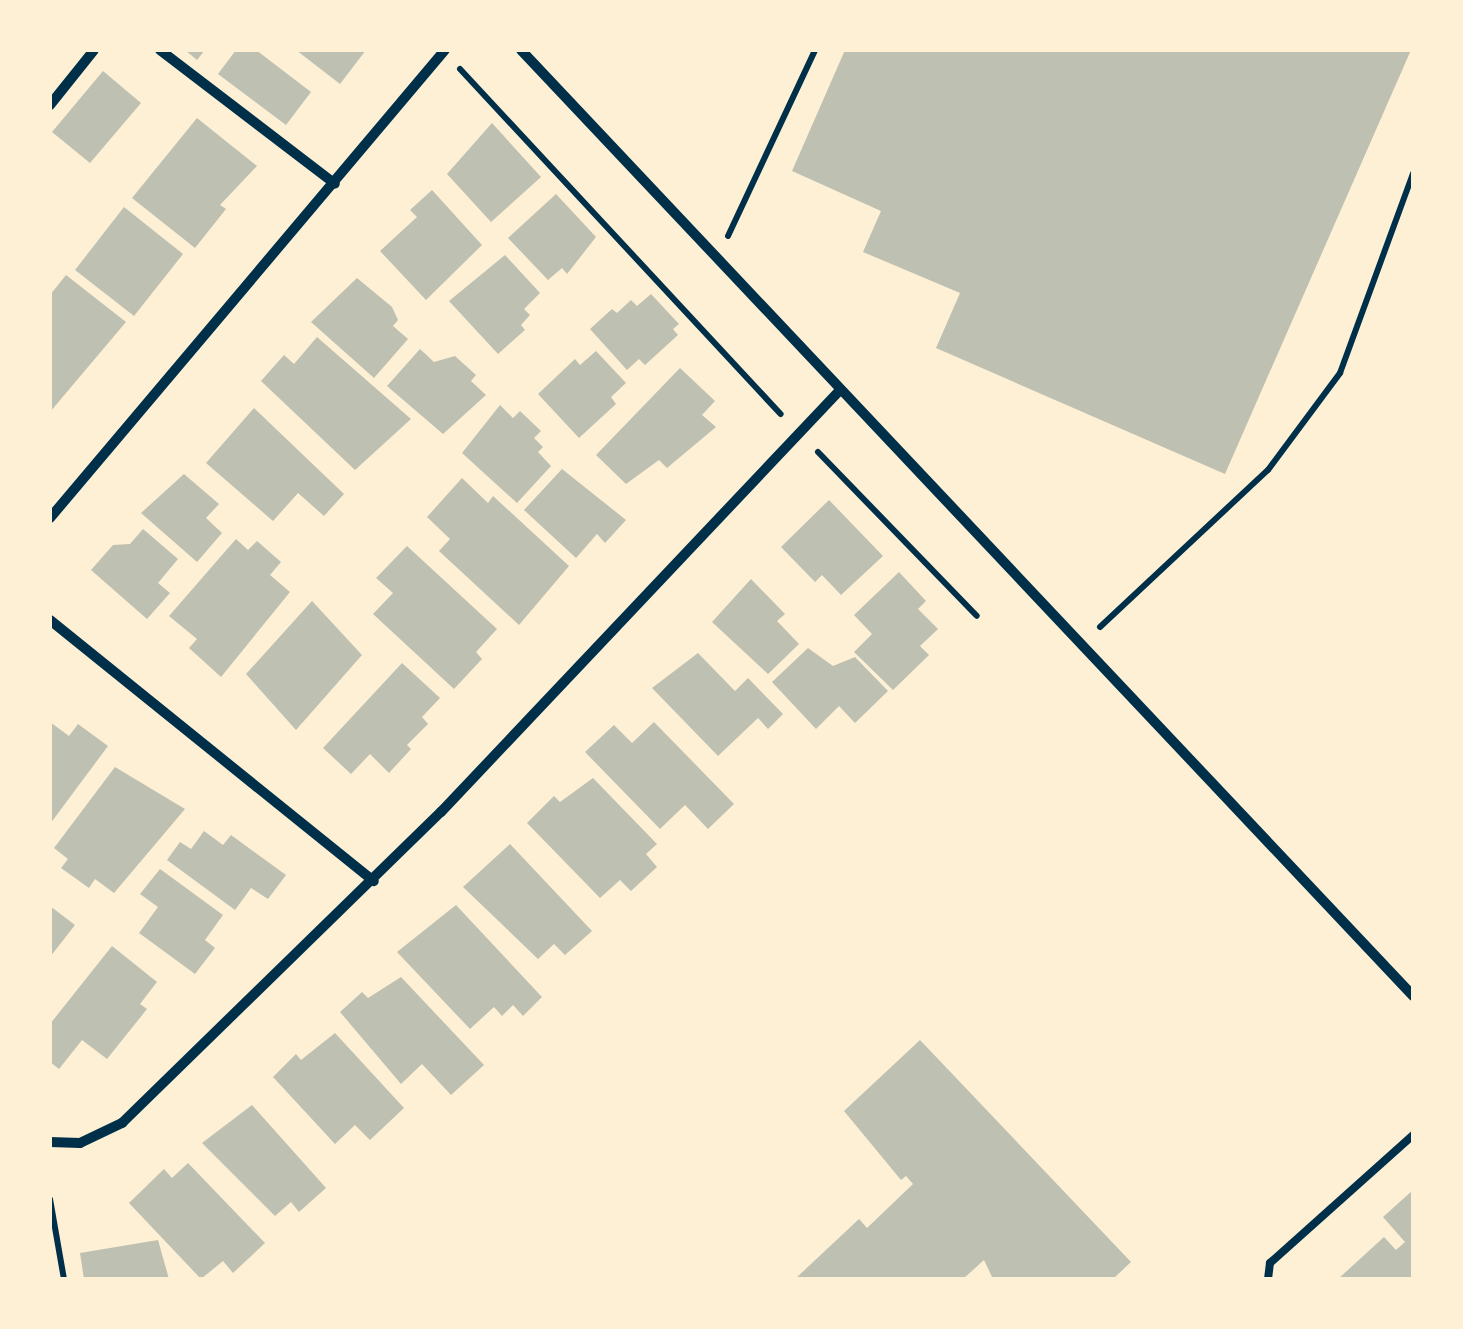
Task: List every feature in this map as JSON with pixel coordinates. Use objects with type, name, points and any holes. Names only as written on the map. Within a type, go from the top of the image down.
[{"type":"street","points":[[50,105],[94,50]]},
{"type":"street","points":[[160,50],[335,184]]},
{"type":"street","points":[[50,518],[446,50]]},
{"type":"street","points":[[522,50],[711,256],[1413,996]]},
{"type":"street","points":[[50,1142],[80,1143],[122,1123],[374,880],[840,390]]},
{"type":"street","points":[[50,620],[374,880]]},
{"type":"lane","points":[[1268,1279],[1270,1263],[1413,1135]]},
{"type":"path","points":[[711,256],[734,229],[815,50]]},
{"type":"path","points":[[462,70],[784,418]]},
{"type":"path","points":[[1081,645],[1268,470],[1340,373],[1413,173]]},
{"type":"path","points":[[814,448],[978,616]]},
{"type":"path","points":[[50,1198],[64,1279]]},
{"type":"building","points":[[185,50],[205,50],[197,60]]},
{"type":"building","points":[[236,50],[256,50],[311,92],[286,125],[218,74]]},
{"type":"building","points":[[296,50],[366,50],[340,84]]},
{"type":"building","points":[[845,50],[1411,50],[1225,474],[936,348],[960,293],[863,252],[881,211],[792,171]]},
{"type":"building","points":[[103,71],[141,103],[90,163],[52,132]]},
{"type":"building","points":[[197,118],[257,166],[220,205],[226,209],[195,248],[132,198]]},
{"type":"building","points":[[492,123],[541,177],[491,222],[447,174]]},
{"type":"building","points":[[432,190],[482,245],[426,300],[380,251],[417,217],[410,210]]},
{"type":"building","points":[[556,194],[596,237],[567,274],[562,268],[548,280],[508,238]]},
{"type":"building","points":[[124,207],[183,254],[134,316],[75,270]]},
{"type":"building","points":[[505,255],[540,293],[524,309],[530,315],[521,325],[525,330],[498,354],[449,301]]},
{"type":"building","points":[[66,275],[126,322],[50,412],[50,295]]},
{"type":"building","points":[[357,278],[392,307],[398,320],[393,326],[408,339],[374,378],[311,322]]},
{"type":"building","points":[[651,294],[679,324],[673,329],[678,335],[645,365],[639,359],[627,370],[590,329],[612,309],[617,313],[631,300],[637,306]]},
{"type":"building","points":[[317,337],[411,419],[355,470],[261,381],[284,355],[294,364]]},
{"type":"building","points":[[420,349],[434,362],[455,356],[476,375],[471,381],[486,395],[443,434],[387,386]]},
{"type":"building","points":[[596,351],[626,383],[611,397],[616,404],[579,438],[538,394],[575,359],[580,365]]},
{"type":"building","points":[[680,368],[715,401],[702,415],[716,427],[667,468],[659,460],[626,484],[596,455]]},
{"type":"building","points":[[500,405],[513,418],[520,411],[541,431],[534,438],[543,447],[538,452],[551,466],[517,503],[462,453]]},
{"type":"building","points":[[254,408],[344,494],[324,516],[298,493],[273,521],[206,463]]},
{"type":"building","points":[[562,469],[626,520],[605,543],[597,534],[576,558],[524,510]]},
{"type":"building","points":[[184,474],[219,504],[206,518],[222,533],[197,562],[141,513]]},
{"type":"building","points":[[462,478],[488,503],[493,496],[569,566],[519,625],[439,551],[450,539],[427,517]]},
{"type":"building","points":[[829,500],[883,556],[841,595],[822,575],[815,582],[781,547]]},
{"type":"building","points":[[143,529],[178,559],[158,583],[170,593],[147,619],[91,570],[113,545],[130,544]]},
{"type":"building","points":[[236,539],[248,550],[257,541],[281,562],[270,575],[290,592],[221,677],[189,648],[197,639],[169,616]]},
{"type":"building","points":[[407,546],[497,629],[476,652],[482,659],[454,689],[373,614],[393,593],[376,578]]},
{"type":"building","points":[[899,572],[926,601],[918,609],[938,629],[920,646],[929,655],[893,690],[854,652],[872,634],[854,615]]},
{"type":"building","points":[[751,579],[785,614],[777,621],[799,644],[768,674],[712,622]]},
{"type":"building","points":[[312,601],[362,655],[296,730],[246,674]]},
{"type":"building","points":[[808,648],[833,666],[855,657],[888,691],[855,723],[839,706],[816,729],[772,682]]},
{"type":"building","points":[[698,653],[735,691],[748,678],[783,714],[768,729],[758,718],[718,756],[652,688]]},
{"type":"building","points":[[402,663],[440,698],[422,717],[428,724],[407,745],[411,749],[389,773],[370,754],[351,774],[323,748]]},
{"type":"building","points":[[50,722],[69,736],[78,724],[108,746],[50,824]]},
{"type":"building","points":[[654,722],[734,804],[708,829],[685,805],[660,829],[585,752],[614,725],[632,743]]},
{"type":"building","points":[[115,767],[185,809],[114,893],[95,879],[89,888],[61,868],[68,859],[54,848]]},
{"type":"building","points":[[593,778],[657,844],[646,854],[657,867],[631,891],[620,880],[600,898],[527,823],[554,796],[560,802]]},
{"type":"building","points":[[204,831],[223,845],[231,835],[286,875],[268,899],[251,888],[235,910],[167,860],[180,842],[191,849]]},
{"type":"building","points":[[510,844],[592,931],[565,955],[554,944],[538,959],[463,887]]},
{"type":"building","points":[[160,869],[223,915],[205,940],[215,948],[195,974],[139,933],[158,907],[140,894]]},
{"type":"building","points":[[456,905],[542,997],[523,1016],[513,1005],[502,1016],[494,1007],[470,1029],[397,952]]},
{"type":"building","points":[[50,906],[75,925],[50,957]]},
{"type":"building","points":[[112,946],[157,982],[140,1004],[147,1009],[107,1059],[82,1040],[59,1069],[50,1062],[50,1024]]},
{"type":"building","points":[[401,977],[484,1065],[451,1095],[422,1064],[401,1084],[340,1012],[362,992],[368,998]]},
{"type":"building","points":[[335,1033],[404,1108],[370,1140],[355,1125],[335,1144],[273,1077],[296,1054],[301,1060]]},
{"type":"building","points":[[920,1040],[1131,1262],[1113,1279],[993,1279],[984,1260],[963,1279],[795,1279],[859,1219],[867,1228],[913,1184],[906,1176],[901,1180],[844,1111]]},
{"type":"building","points":[[252,1105],[326,1188],[299,1212],[291,1202],[275,1216],[202,1143]]},
{"type":"building","points":[[188,1163],[265,1243],[233,1273],[223,1261],[201,1279],[129,1203],[164,1169],[172,1178]]},
{"type":"building","points":[[1413,1190],[1413,1279],[1338,1279],[1384,1237],[1396,1250],[1405,1242],[1383,1217]]},
{"type":"building","points":[[158,1240],[169,1279],[84,1279],[80,1253]]}]
